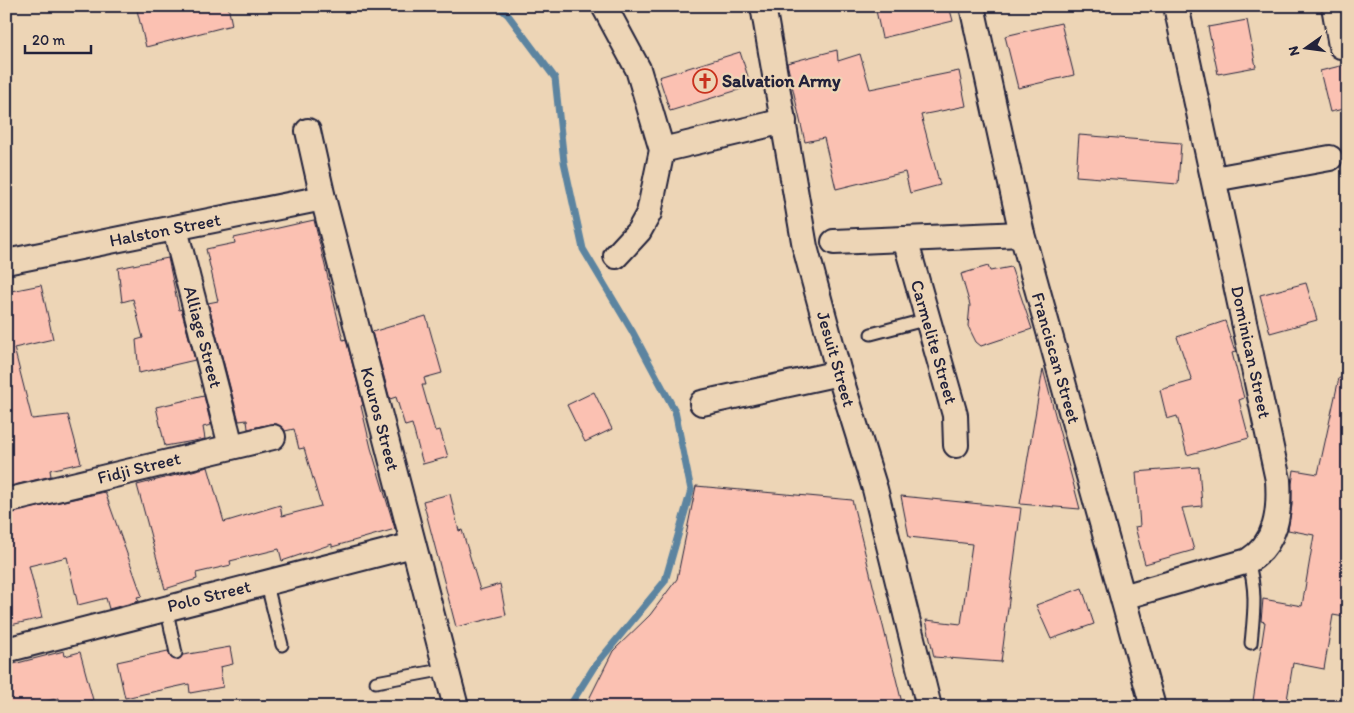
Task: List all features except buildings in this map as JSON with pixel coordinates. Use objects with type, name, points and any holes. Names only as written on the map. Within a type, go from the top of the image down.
[{"type":"street","points":[[604,6],[638,69],[662,150],[649,213],[639,230],[616,256]]},
{"type":"street","name":"Jesuit Street","points":[[763,6],[806,247],[839,373],[875,489],[929,707]]},
{"type":"street","name":"Franciscan Street","points":[[972,6],[1022,234],[1153,707]]},
{"type":"street","name":"Dominican Street","points":[[1123,597],[1248,561],[1259,554],[1271,538],[1279,502],[1278,480],[1176,6]]},
{"type":"street","points":[[1334,6],[1340,46]]},
{"type":"street","points":[[662,150],[784,121]]},
{"type":"street","name":"Kouros Street","points":[[308,131],[323,198],[456,707]]},
{"type":"street","points":[[1214,178],[1330,158]]},
{"type":"street","name":"Halston Street","points":[[6,262],[323,198]]},
{"type":"street","name":"Alliage Street","points":[[174,229],[231,446]]},
{"type":"street","points":[[834,242],[1022,234]]},
{"type":"street","name":"Carmelite Street","points":[[905,239],[955,416],[956,445]]},
{"type":"street","points":[[702,403],[839,373]]},
{"type":"street","name":"Fidji Street","points":[[6,501],[273,437]]},
{"type":"street","name":"Polo Street","points":[[6,650],[266,581],[413,545]]},
{"type":"lane","points":[[871,334],[928,319]]},
{"type":"lane","points":[[1248,561],[1254,582],[1255,602],[1251,643]]},
{"type":"lane","points":[[266,581],[282,645]]},
{"type":"lane","points":[[166,607],[176,653]]},
{"type":"lane","points":[[376,682],[446,669]]},
{"type":"waterway","points":[[498,6],[508,15],[555,78],[564,162],[583,249],[632,331],[675,411],[691,490],[665,581],[594,667],[569,707]]},
{"type":"place","name":"Salvation Army","points":[[705,81]]}]
